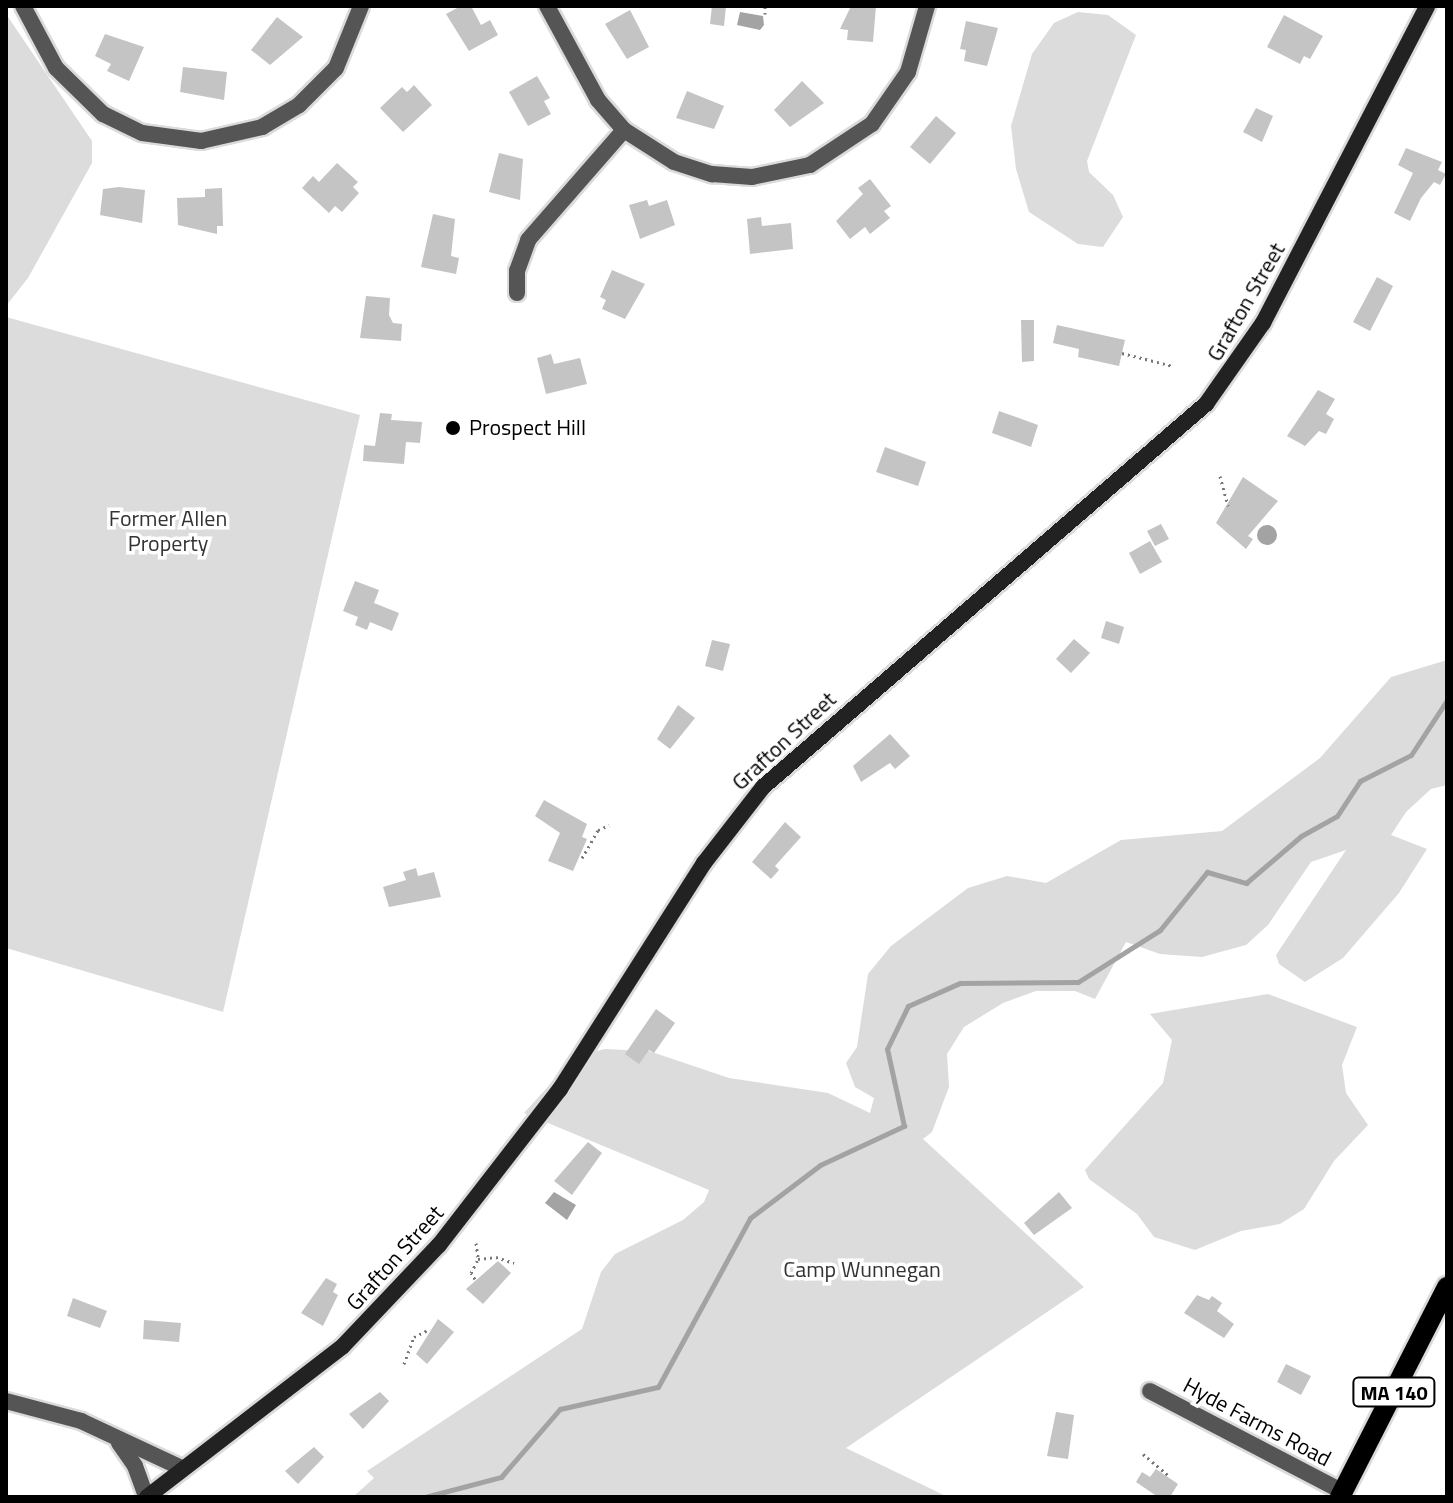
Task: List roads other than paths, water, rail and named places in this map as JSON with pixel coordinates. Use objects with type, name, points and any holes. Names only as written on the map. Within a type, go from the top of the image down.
[{"type":"main road","name":"MA 140","points":[[1341,1495],[1447,1287]]},
{"type":"street","points":[[23,6],[56,68],[103,114],[142,133],[201,141],[262,127],[299,105],[336,68],[361,6]]},
{"type":"street","points":[[547,6],[598,100],[624,130],[674,162],[712,174],[762,176],[810,165],[845,146],[888,106],[908,72],[927,6]]},
{"type":"street","name":"Grafton Street","points":[[146,1497],[343,1346],[439,1245],[560,1089],[704,863],[766,784],[1182,429],[1221,387],[1263,323],[1427,6]]},
{"type":"street","points":[[517,293],[517,271],[528,240],[624,130]]},
{"type":"street","name":"Hyde Farms Road","points":[[1150,1391],[1341,1495]]},
{"type":"street","points":[[6,1401],[81,1421],[182,1468]]},
{"type":"street","points":[[115,1439],[135,1466],[146,1497]]},
{"type":"waterway","points":[[425,1497],[501,1477],[560,1409],[658,1387],[750,1218],[820,1165],[904,1126],[887,1049],[908,1006],[960,983],[1078,982],[1160,930],[1207,872],[1246,883],[1301,836],[1337,816],[1360,781],[1411,755],[1447,700]]},
{"type":"place","name":"Prospect Hill","points":[[453,428]]},
{"type":"park label","name":"Former Allen Property","points":[[168,530]]},
{"type":"park label","name":"Camp Wunnegan","points":[[862,1270]]}]
